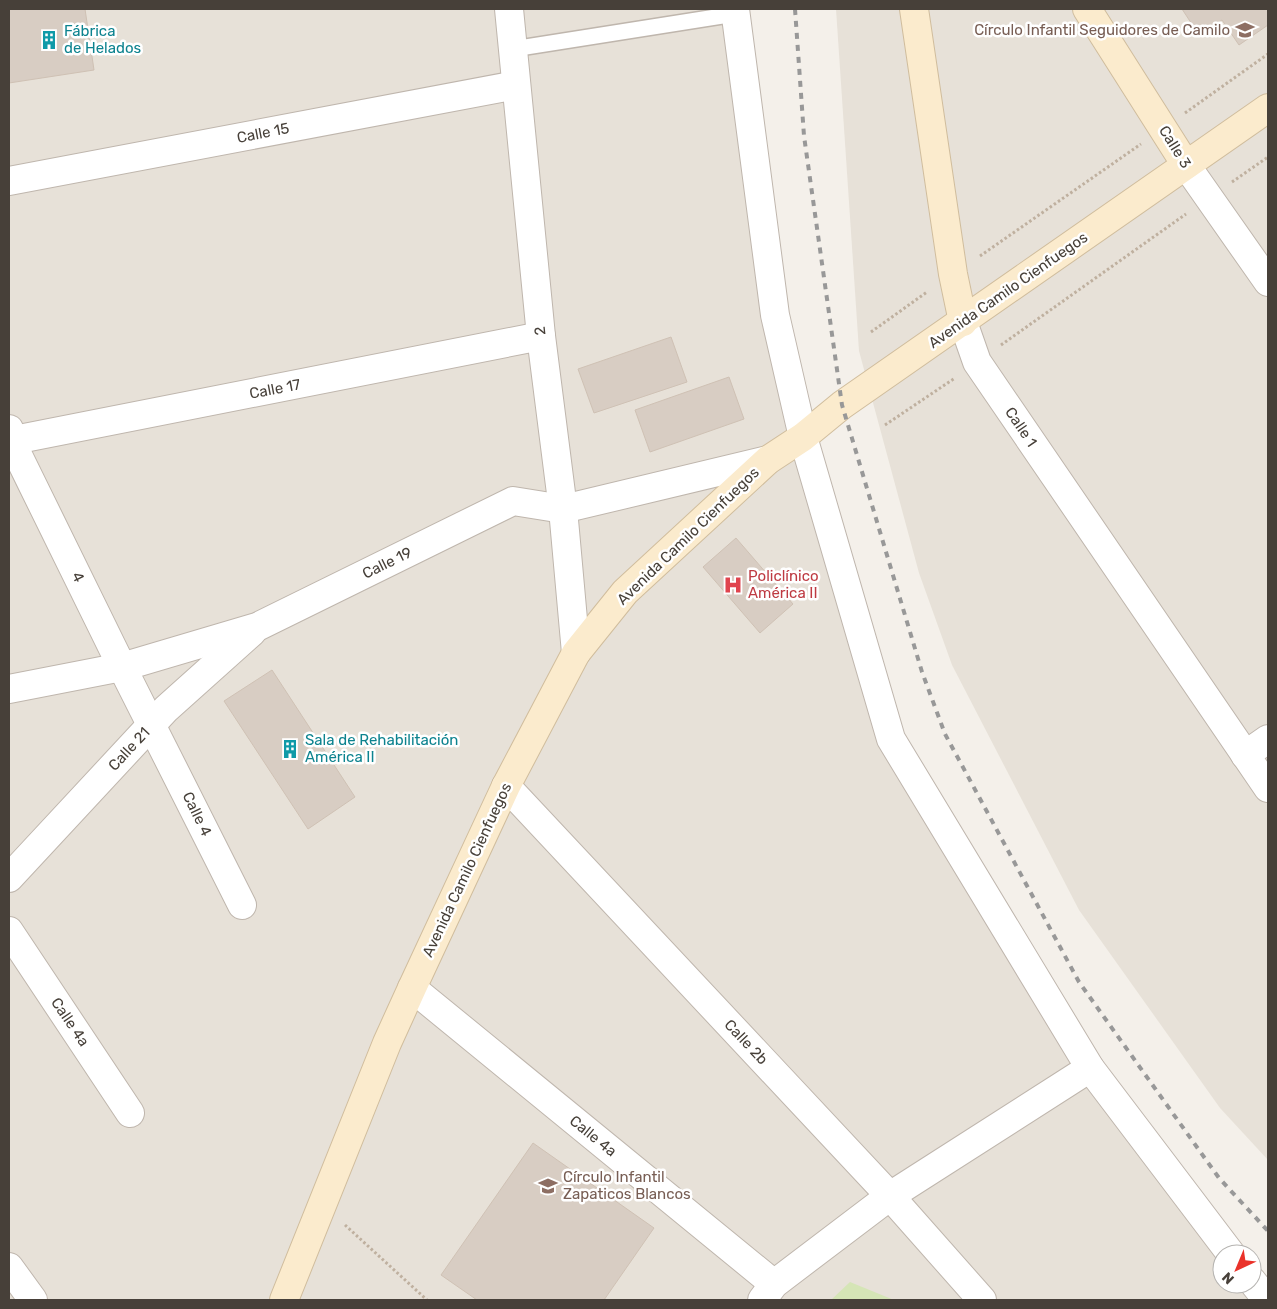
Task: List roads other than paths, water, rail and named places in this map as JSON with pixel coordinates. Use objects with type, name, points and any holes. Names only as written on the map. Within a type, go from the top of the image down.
[{"type":"street","name":"2","points":[[509,9],[541,336],[563,509],[576,653]]},
{"type":"street","name":"Calle 1","points":[[914,9],[953,274],[963,322],[978,362],[1268,788]]},
{"type":"street","name":"Calle 3","points":[[1087,9],[1186,165],[1268,282]]},
{"type":"street","points":[[735,11],[775,316],[803,437],[891,739],[1090,1068],[1224,1244]]},
{"type":"street","name":"Calle 15","points":[[9,181],[516,85]]},
{"type":"street","name":"Avenida Camilo Cienfuegos","points":[[284,1300],[387,1043],[506,786],[576,653],[625,592],[768,460],[803,437],[842,406],[1268,108]]},
{"type":"street","name":"Calle 17","points":[[10,437],[541,336]]},
{"type":"street","name":"4","points":[[10,437],[122,667],[152,724]]},
{"type":"street","name":"Calle 19","points":[[9,689],[122,667],[257,627],[513,501],[563,509],[768,460]]},
{"type":"street","name":"Calle 21","points":[[9,878],[152,724],[257,627]]},
{"type":"street","name":"Calle 4","points":[[152,724],[242,905]]},
{"type":"street","points":[[1245,755],[1268,739]]},
{"type":"street","name":"Calle 2b","points":[[506,786],[890,1196],[982,1300]]},
{"type":"street","name":"Calle 4a","points":[[9,931],[130,1113]]},
{"type":"street","name":"Calle 4a","points":[[412,988],[768,1292]]},
{"type":"street","points":[[768,1292],[890,1196],[1090,1068]]},
{"type":"street","points":[[9,1267],[33,1300]]},
{"type":"lane","points":[[513,49],[735,11]]},
{"type":"railway","points":[[795,9],[804,136],[842,405],[922,672],[945,734],[1079,982],[1219,1178],[1268,1231]]},
{"type":"place","name":"Círculo Infantil Seguidores de Camilo","points":[[1245,30]]},
{"type":"place","name":"Fábrica de Helados","points":[[49,40]]},
{"type":"place","name":"Policlínico América II","points":[[733,585]]},
{"type":"place","name":"Sala de Rehabilitación América II","points":[[290,749]]},
{"type":"place","name":"Círculo Infantil Zapaticos Blancos","points":[[548,1186]]}]
